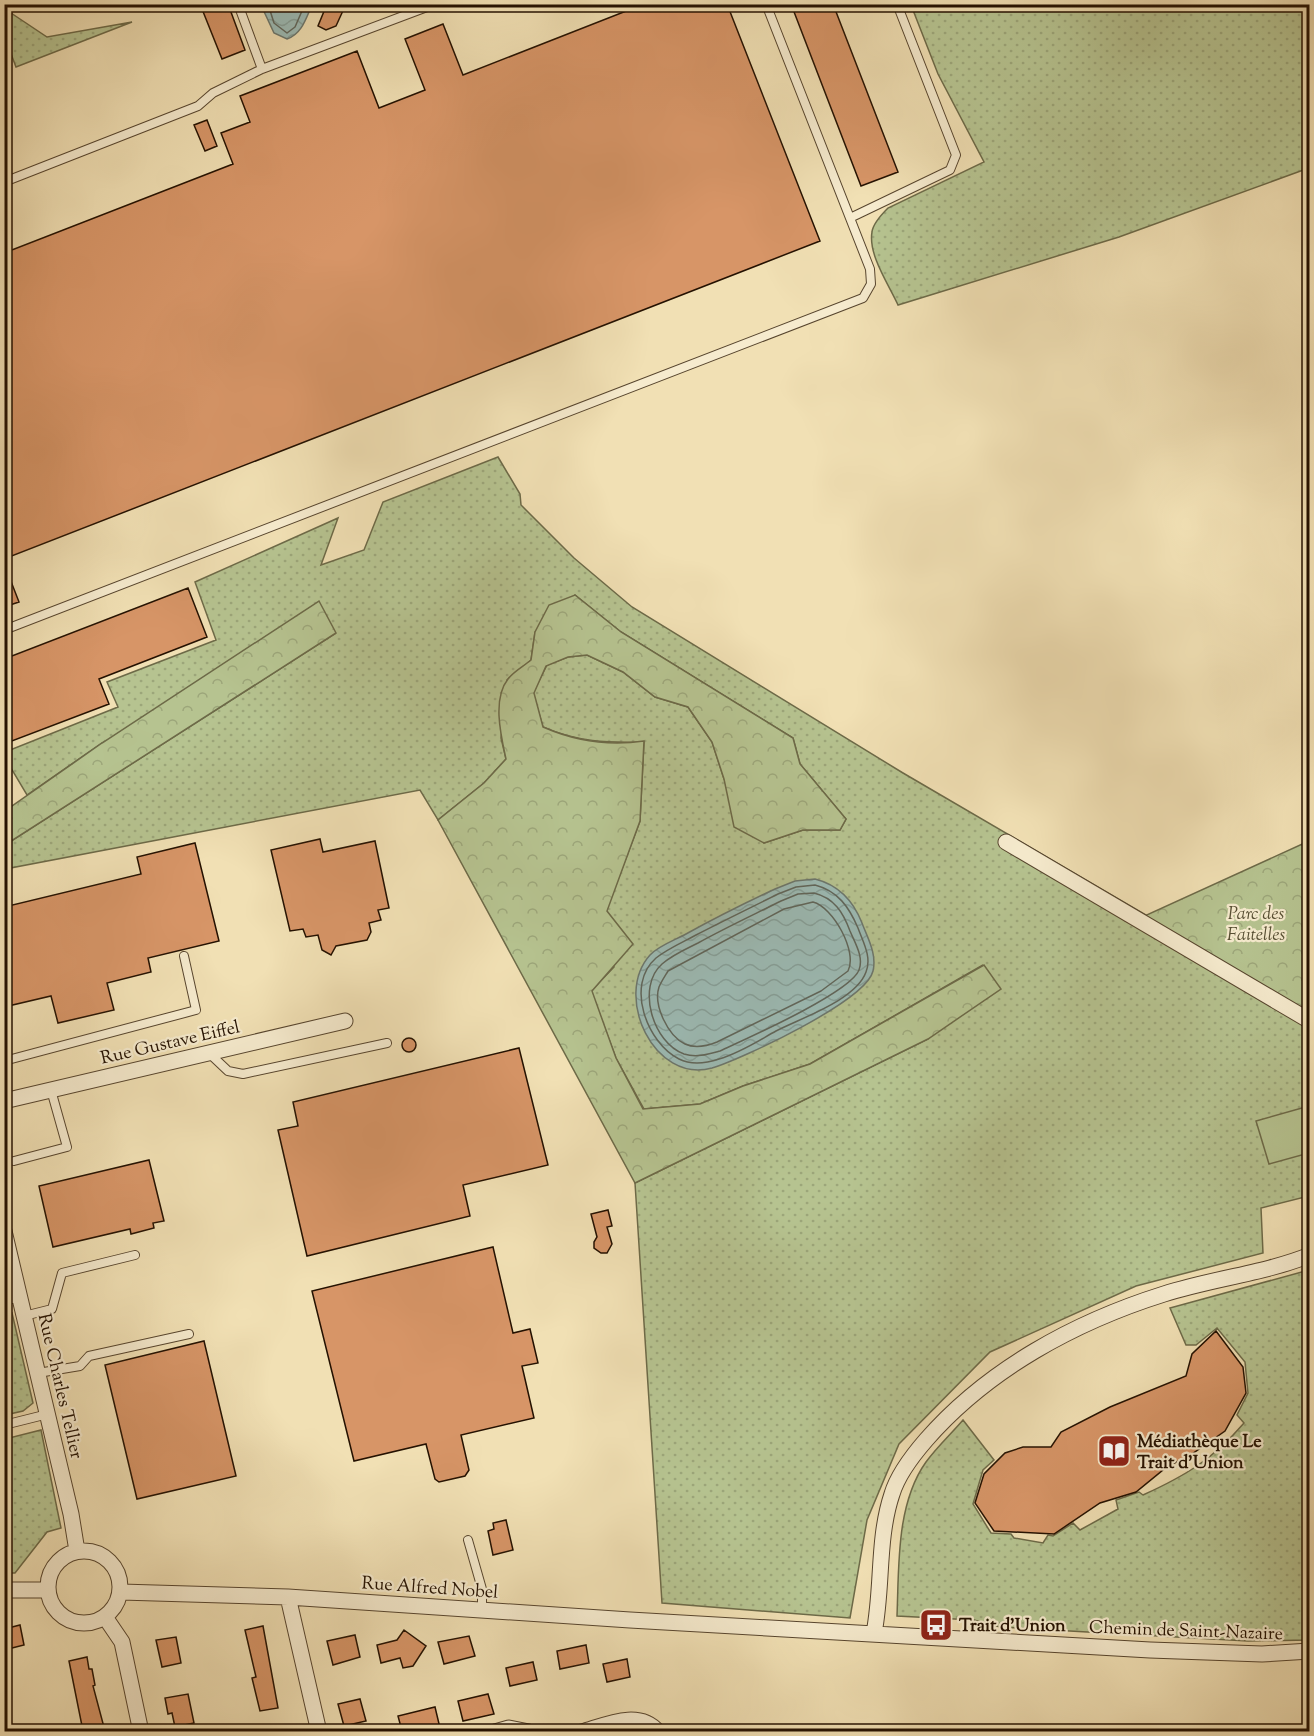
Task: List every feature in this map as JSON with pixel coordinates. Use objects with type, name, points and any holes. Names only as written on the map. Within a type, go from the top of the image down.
[{"type":"street","points":[[1006,842],[1310,1021]]},
{"type":"street","name":"Rue Gustave Eiffel","points":[[4,1101],[345,1021]]},
{"type":"street","name":"Rue Charles Tellier","points":[[4,1231],[48,1414],[77,1551]]},
{"type":"street","points":[[874,1633],[880,1593],[882,1530],[892,1491],[912,1456],[964,1400],[1050,1342],[1115,1312],[1164,1294],[1310,1255]]},
{"type":"street","points":[[77,1551],[91,1551],[109,1561],[120,1578],[121,1592],[118,1602],[105,1617],[95,1622],[74,1622],[56,1610],[48,1590],[49,1579],[59,1561],[77,1551]]},
{"type":"street","points":[[4,1590],[48,1590]]},
{"type":"street","name":"Rue Alfred Nobel","points":[[121,1592],[288,1597],[737,1626]]},
{"type":"street","points":[[288,1597],[319,1731]]},
{"type":"street","points":[[105,1617],[122,1642],[141,1731]]},
{"type":"street","name":"Chemin de Saint-Nazaire","points":[[737,1626],[1150,1650],[1262,1654],[1310,1651]]},
{"type":"street","points":[[582,1731],[631,1719],[643,1719],[658,1731]]},
{"type":"street","points":[[502,1730],[529,1731]]},
{"type":"lane","points":[[238,4],[262,69]]},
{"type":"lane","points":[[4,182],[198,106],[213,93],[262,69],[435,4]]},
{"type":"lane","points":[[4,630],[863,298],[872,284],[870,269],[766,4]]},
{"type":"lane","points":[[850,218],[950,170],[957,155],[897,4]]},
{"type":"lane","points":[[4,1060],[196,1010],[184,956]]},
{"type":"lane","points":[[209,1053],[228,1071],[243,1074],[387,1043]]},
{"type":"lane","points":[[14,1161],[67,1147],[51,1090]]},
{"type":"lane","points":[[24,1316],[52,1309],[62,1273],[135,1255]]},
{"type":"lane","points":[[4,1300],[20,1298]]},
{"type":"lane","points":[[38,1373],[80,1366],[89,1356],[189,1334]]},
{"type":"lane","points":[[4,1425],[48,1414]]},
{"type":"lane","points":[[468,1540],[482,1589],[482,1610]]},
{"type":"green space","points":[[911,5],[1309,5],[1309,168],[1119,237],[898,305],[880,270],[873,250],[872,232],[876,222],[888,208],[984,162],[938,74]]},
{"type":"green space","points":[[5,9],[47,37],[132,22],[16,67],[5,38]]},
{"type":"green space","points":[[498,457],[520,494],[521,505],[574,558],[632,607],[903,773],[1146,915],[1140,917],[1309,1014],[1309,1196],[1261,1208],[1263,1253],[1136,1286],[990,1352],[899,1444],[867,1520],[850,1618],[662,1603],[635,1183],[928,1039],[983,965],[810,1064],[743,1086],[700,1104],[644,1109],[616,1058],[591,991],[614,967],[606,911],[640,821],[644,742],[592,740],[568,736],[543,727],[533,693],[547,665],[568,657],[587,655],[623,672],[655,697],[688,707],[712,742],[724,779],[764,843],[803,830],[840,830],[846,819],[800,764],[793,738],[621,632],[575,595],[535,632],[531,660],[507,680],[501,738],[506,759],[484,783],[438,820],[420,790],[5,869],[5,845],[336,633],[102,743],[27,795],[5,758],[5,752],[118,707],[107,682],[216,640],[195,582],[338,518],[321,565],[364,550],[383,502]]},
{"type":"green space","points":[[575,595],[621,632],[793,738],[800,764],[846,819],[840,830],[803,830],[764,843],[734,827],[724,779],[712,742],[688,707],[655,697],[623,672],[587,655],[568,657],[546,666],[534,693],[543,727],[568,736],[593,741],[618,743],[644,741],[640,821],[607,911],[633,944],[592,991],[616,1058],[643,1109],[700,1104],[743,1086],[810,1064],[984,965],[1001,989],[928,1039],[635,1183],[438,820],[484,783],[506,759],[499,718],[503,687],[510,676],[531,660],[535,632],[549,605]]},
{"type":"green space","points":[[319,601],[336,633],[5,845],[5,811],[102,743]]},
{"type":"green space","name":"Parc des Faitelles","points":[[1309,841],[1309,1014],[1140,918]]},
{"type":"green space","points":[[1309,1106],[1309,1153],[1269,1164],[1256,1121]]},
{"type":"green space","points":[[1309,1270],[1309,1640],[1248,1641],[1000,1627],[974,1620],[897,1616],[901,1536],[909,1497],[926,1462],[963,1420],[994,1460],[983,1470],[973,1504],[991,1533],[1011,1534],[1014,1538],[1043,1543],[1048,1535],[1053,1536],[1073,1523],[1080,1530],[1118,1509],[1116,1500],[1139,1492],[1143,1495],[1198,1465],[1221,1447],[1244,1423],[1237,1415],[1248,1393],[1245,1362],[1217,1328],[1196,1345],[1186,1345],[1170,1308]]},
{"type":"green space","points":[[12,1313],[33,1403],[23,1411],[5,1415],[5,1316]]},
{"type":"green space","points":[[41,1430],[61,1528],[47,1532],[15,1573],[5,1573],[5,1439]]},
{"type":"water","points":[[261,4],[312,5],[300,29],[287,39],[274,33]]},
{"type":"water","points":[[815,879],[838,889],[850,901],[858,915],[874,959],[873,971],[865,983],[849,998],[827,1013],[749,1053],[712,1068],[691,1069],[673,1063],[657,1050],[645,1033],[638,1013],[636,992],[640,972],[650,955],[667,943],[775,889],[795,881]]},
{"type":"building","points":[[200,4],[228,4],[245,50],[222,59]]},
{"type":"building","points":[[327,4],[346,4],[336,26],[326,30],[318,26]]},
{"type":"building","points":[[644,4],[727,4],[820,241],[4,559],[4,253],[233,164],[221,133],[250,122],[240,96],[357,51],[379,108],[425,90],[405,39],[443,24],[463,75]]},
{"type":"building","points":[[791,4],[833,4],[898,172],[861,186]]},
{"type":"building","points":[[207,120],[217,146],[205,151],[194,125]]},
{"type":"building","points":[[4,567],[19,602],[4,607]]},
{"type":"building","points":[[188,588],[207,637],[99,679],[109,704],[4,744],[4,659]]},
{"type":"building","points":[[320,839],[323,852],[375,841],[389,908],[378,910],[381,920],[369,923],[371,932],[367,940],[336,946],[331,955],[322,950],[318,935],[306,937],[303,929],[290,931],[271,850]]},
{"type":"building","points":[[195,843],[219,941],[148,958],[151,972],[107,983],[114,1010],[58,1023],[51,996],[4,1007],[4,907],[141,874],[137,857]]},
{"type":"building","points":[[409,1038],[414,1040],[416,1045],[414,1050],[409,1052],[404,1050],[402,1045],[404,1040]]},
{"type":"building","points":[[519,1048],[548,1165],[463,1185],[470,1216],[307,1256],[278,1130],[298,1126],[293,1102]]},
{"type":"building","points":[[149,1160],[164,1221],[153,1223],[154,1228],[131,1234],[130,1229],[53,1247],[39,1186]]},
{"type":"building","points":[[608,1210],[612,1226],[607,1227],[612,1244],[607,1253],[601,1253],[594,1248],[597,1237],[591,1214]]},
{"type":"building","points":[[493,1247],[513,1333],[530,1329],[538,1363],[522,1366],[534,1418],[461,1435],[469,1470],[465,1476],[439,1482],[435,1479],[426,1444],[354,1461],[312,1291]]},
{"type":"building","name":"Médiathèque Le Trait d'Union","points":[[1216,1331],[1243,1367],[1246,1393],[1225,1431],[1189,1456],[1168,1466],[1136,1492],[1100,1503],[1054,1534],[994,1531],[975,1503],[984,1474],[1005,1453],[1023,1447],[1051,1447],[1061,1432],[1110,1407],[1186,1376],[1192,1354]]},
{"type":"building","points":[[204,1341],[236,1476],[137,1499],[105,1365]]},
{"type":"building","points":[[506,1520],[513,1550],[493,1555],[488,1531],[494,1529],[493,1523]]},
{"type":"building","points":[[20,1625],[24,1645],[4,1650],[4,1629]]},
{"type":"building","points":[[263,1626],[278,1708],[260,1711],[252,1678],[256,1677],[245,1630]]},
{"type":"building","points":[[404,1630],[426,1646],[413,1666],[403,1668],[400,1658],[381,1663],[377,1645],[397,1640]]},
{"type":"building","points":[[355,1635],[360,1657],[333,1665],[327,1641]]},
{"type":"building","points":[[469,1636],[475,1656],[444,1664],[438,1642]]},
{"type":"building","points":[[176,1637],[181,1663],[162,1667],[156,1640]]},
{"type":"building","points":[[586,1645],[589,1663],[560,1669],[557,1651]]},
{"type":"building","points":[[87,1657],[89,1669],[92,1669],[95,1685],[93,1686],[105,1731],[83,1731],[69,1661]]},
{"type":"building","points":[[627,1659],[630,1677],[607,1682],[603,1664]]},
{"type":"building","points":[[533,1662],[537,1680],[510,1686],[506,1668]]},
{"type":"building","points":[[188,1694],[194,1723],[175,1727],[172,1713],[168,1714],[165,1698]]},
{"type":"building","points":[[488,1694],[494,1714],[463,1721],[458,1701]]},
{"type":"building","points":[[360,1699],[366,1721],[344,1726],[338,1704]]},
{"type":"building","points":[[435,1707],[440,1728],[425,1731],[402,1731],[398,1716]]},
{"type":"place","name":"Médiathèque Le Trait d'Union","points":[[1114,1451]]},
{"type":"place","name":"Trait d'Union","points":[[936,1625]]}]
